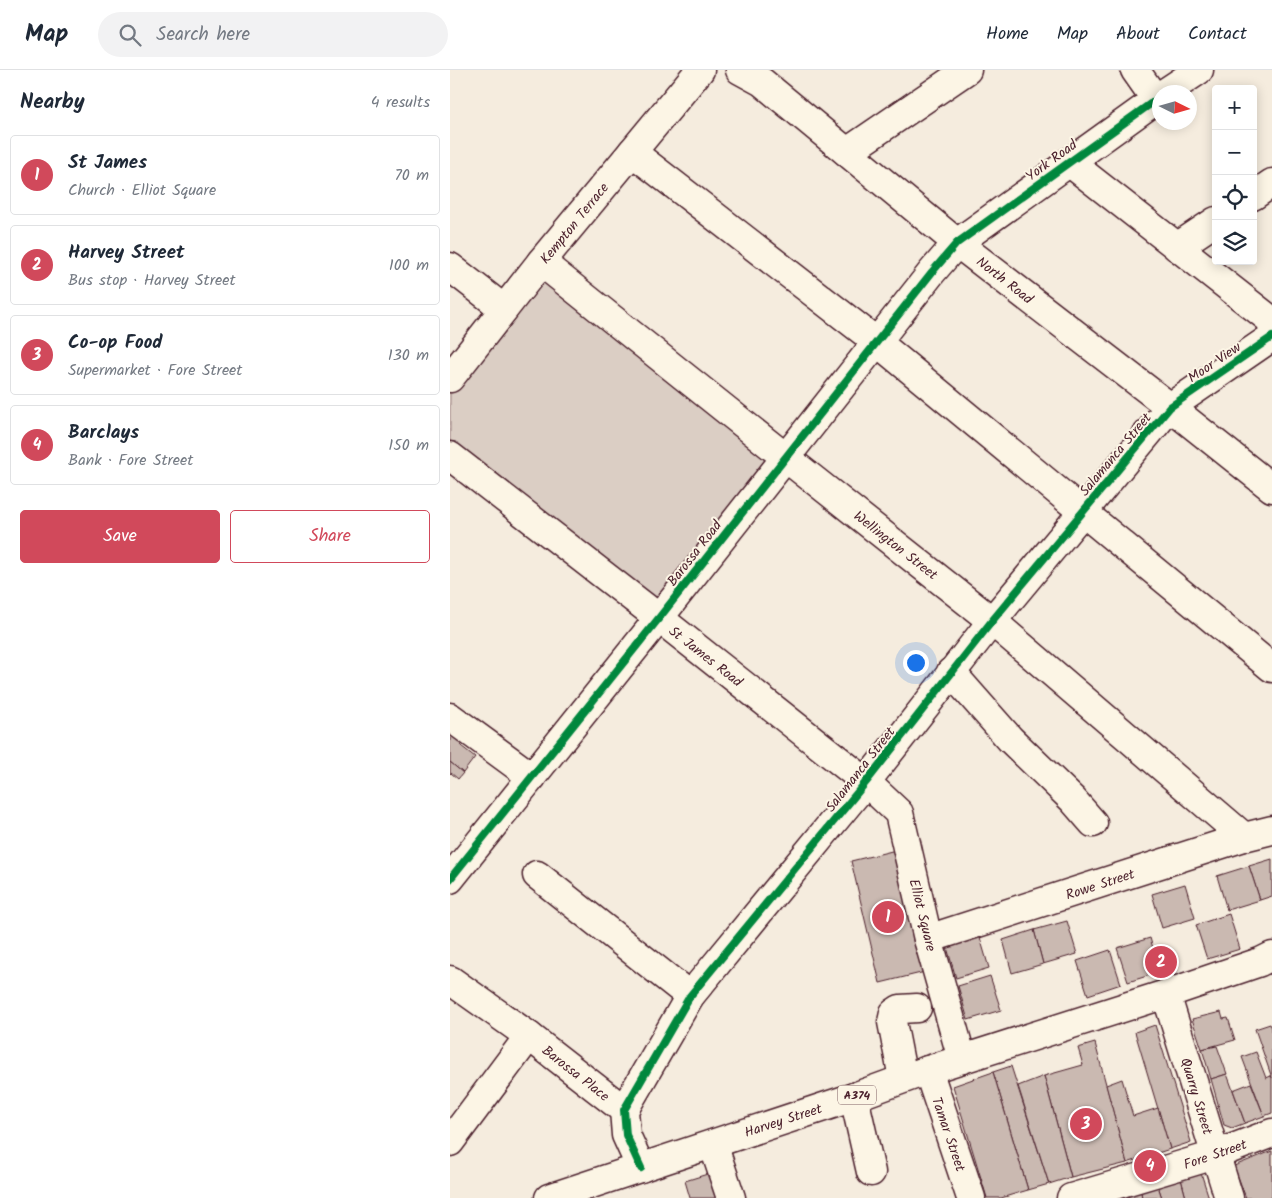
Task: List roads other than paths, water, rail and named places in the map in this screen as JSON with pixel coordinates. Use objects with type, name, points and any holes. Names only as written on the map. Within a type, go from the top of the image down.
[{"type":"street","name":"Kempton Terrace","points":[[450,378],[541,262],[700,70]]},
{"type":"street","name":"North Road","points":[[740,70],[762,82],[957,243],[1272,488]]},
{"type":"street","points":[[846,152],[967,70]]},
{"type":"street","points":[[1135,70],[1152,88]]},
{"type":"street","name":"York Road","points":[[1178,85],[1199,70]]},
{"type":"street","name":"York Road","points":[[957,243],[1152,103]]},
{"type":"street","points":[[632,152],[877,342],[1272,668]]},
{"type":"street","points":[[1069,162],[1272,321]]},
{"type":"street","points":[[1257,193],[1272,183]]},
{"type":"street","points":[[1177,247],[1212,224]]},
{"type":"street","name":"Barossa Road","points":[[450,879],[957,243]]},
{"type":"street","name":"Wellington Street","points":[[541,262],[992,621],[1244,837]]},
{"type":"street","points":[[450,267],[504,309]]},
{"type":"street","name":"Moor View","points":[[1170,407],[1272,338]]},
{"type":"street","name":"Salamanca Street","points":[[624,1110],[690,996],[866,782],[992,621],[1170,407]]},
{"type":"street","name":"St James Road","points":[[454,468],[658,618],[866,782]]},
{"type":"street","points":[[951,672],[1010,739],[1073,800],[1093,824]]},
{"type":"street","points":[[450,717],[532,777]]},
{"type":"street","name":"Elliot Square","points":[[866,782],[899,813],[928,939],[962,1059]]},
{"type":"street","name":"Rowe Street","points":[[928,939],[1244,837],[1272,830]]},
{"type":"street","points":[[537,875],[690,996]]},
{"type":"street","name":"Harvey Street","points":[[549,1198],[854,1097],[915,1074],[1166,994],[1260,962],[1272,956]]},
{"type":"street","name":"Barossa Place","points":[[450,980],[528,1036],[624,1110]]},
{"type":"street","name":"Quarry Street","points":[[1166,994],[1228,1198]]},
{"type":"street","name":"Tamar Street","points":[[917,1008],[900,1009],[894,1013],[892,1022],[971,1198]]},
{"type":"street","points":[[450,1142],[528,1036]]},
{"type":"street","points":[[854,1097],[871,1172]]},
{"type":"street","points":[[624,1110],[626,1135],[641,1168]]},
{"type":"street","name":"Fore Street","points":[[1071,1198],[1215,1155],[1272,1133]]},
{"type":"street","points":[[713,1144],[731,1198]]},
{"type":"place","name":"St James","points":[[888,917]]},
{"type":"place","name":"Harvey Street","points":[[1161,962]]},
{"type":"place","name":"Co-op Food","points":[[1086,1124]]},
{"type":"place","name":"Barclays","points":[[1150,1166]]}]
